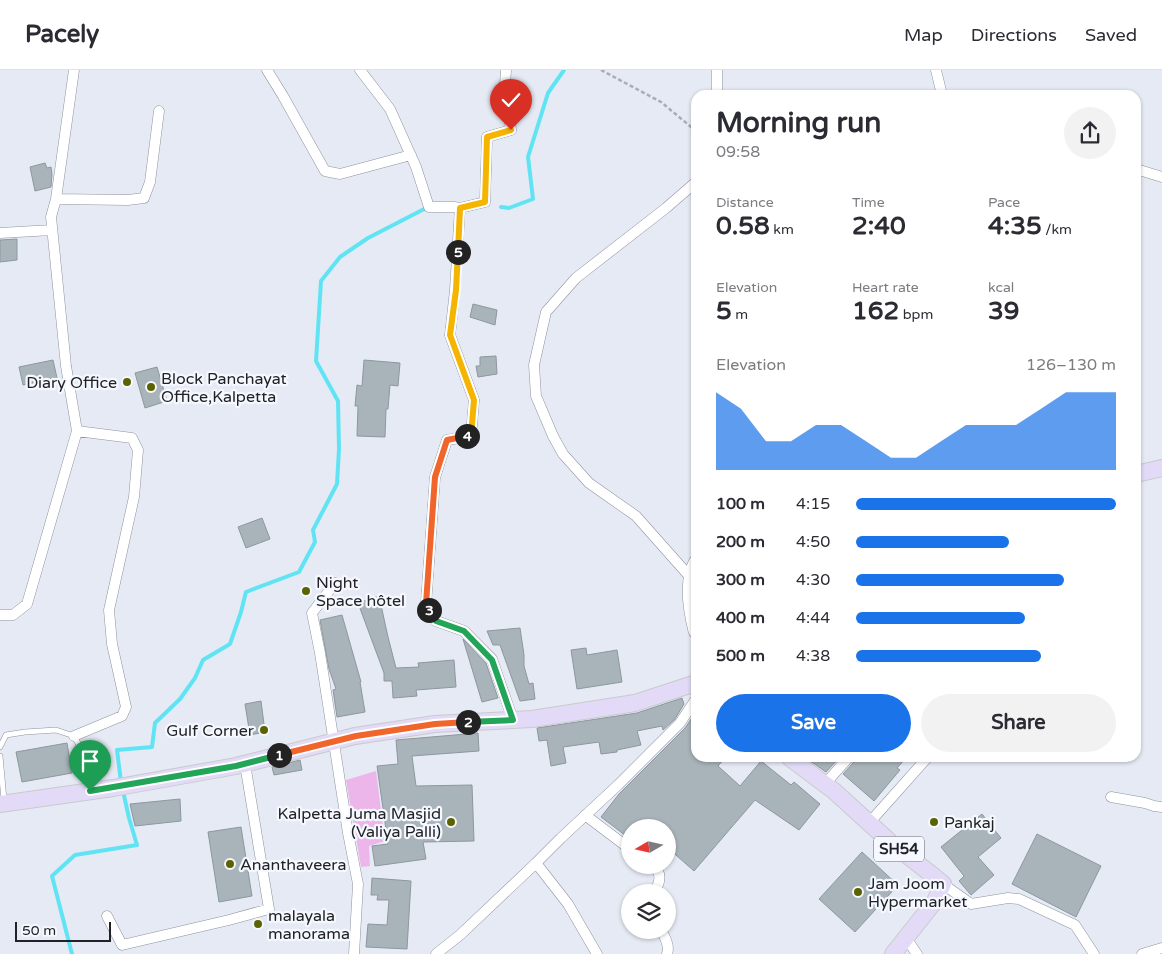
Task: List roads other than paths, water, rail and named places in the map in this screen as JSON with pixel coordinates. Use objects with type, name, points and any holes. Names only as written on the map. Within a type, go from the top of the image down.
[{"type":"main road","points":[[1141,473],[1162,468]]},
{"type":"main road","points":[[691,578],[691,614]]},
{"type":"main road","points":[[2,804],[113,788],[245,764],[356,736],[435,724],[532,720],[635,703],[691,685]]},
{"type":"main road","name":"SH54","points":[[795,762],[825,784],[890,842],[943,884]]},
{"type":"main road","points":[[893,954],[935,901],[943,884]]},
{"type":"street","points":[[0,615],[13,614],[27,604],[77,431],[66,366],[51,217],[56,199],[74,70]]},
{"type":"street","points":[[266,70],[283,96],[325,171],[340,174],[411,156]]},
{"type":"street","points":[[360,70],[390,109],[416,167],[428,207],[460,208],[485,202],[487,137],[511,130],[505,85],[506,70]]},
{"type":"street","points":[[717,70],[717,90]]},
{"type":"street","points":[[936,70],[941,90]]},
{"type":"street","points":[[56,199],[128,200],[144,198],[150,182],[159,111]]},
{"type":"street","points":[[1141,171],[1162,178]]},
{"type":"street","points":[[691,186],[576,278],[546,312],[534,365],[536,396],[563,454],[590,483],[636,516],[691,578]]},
{"type":"street","points":[[460,208],[456,290],[450,335],[474,400],[471,436],[447,440],[435,477],[426,604],[436,621],[464,631],[492,660],[513,720]]},
{"type":"street","points":[[0,233],[52,230]]},
{"type":"street","points":[[74,736],[122,716],[126,707],[112,644],[109,610],[134,497],[138,450],[132,438],[77,431]]},
{"type":"street","points":[[335,583],[312,613],[358,884],[354,954]]},
{"type":"street","points":[[436,954],[460,935],[618,785],[680,723],[691,706]]},
{"type":"street","points":[[825,784],[844,762]]},
{"type":"street","points":[[870,824],[923,762]]},
{"type":"street","points":[[107,916],[122,945],[269,909],[245,764]]},
{"type":"street","points":[[1111,797],[1162,807]]},
{"type":"street","points":[[585,815],[621,842]]},
{"type":"street","points":[[536,864],[568,904],[596,954]]},
{"type":"street","points":[[943,884],[971,904],[1008,898],[1019,899],[1044,910],[1075,925],[1094,954]]},
{"type":"street","points":[[906,938],[917,954]]},
{"type":"street","points":[[666,939],[667,954]]},
{"type":"street","points":[[1142,954],[1162,948]]},
{"type":"lane","points":[[0,747],[6,735],[25,732],[56,730],[74,736],[88,761],[90,791]]},
{"type":"lane","points":[[0,756],[2,804]]},
{"type":"waterway","points":[[501,207],[509,208],[533,199],[528,157],[548,93],[564,70]]},
{"type":"waterway","points":[[121,782],[117,750],[152,747],[155,723],[180,699],[195,678],[203,660],[230,644],[246,592],[299,572],[315,542],[313,530],[337,484],[339,449],[338,401],[316,361],[321,281],[340,257],[368,238],[428,207]]},
{"type":"waterway","points":[[72,954],[52,876],[75,855],[137,845],[123,791]]},
{"type":"place","name":"Diary Office","points":[[127,382]]},
{"type":"place","name":"Block Panchayat Office,Kalpetta","points":[[151,387]]},
{"type":"place","name":"Night Space hôtel","points":[[306,591]]},
{"type":"place","name":"Gulf Corner","points":[[264,730]]},
{"type":"place","name":"Kalpetta Juma Masjid (Valiya Palli)","points":[[451,822]]},
{"type":"place","name":"Pankaj","points":[[934,822]]},
{"type":"place","name":"Ananthaveera","points":[[230,864]]},
{"type":"place","name":"Jam Joom Hypermarket","points":[[858,892]]},
{"type":"place","name":"malayala manorama","points":[[258,924]]}]
